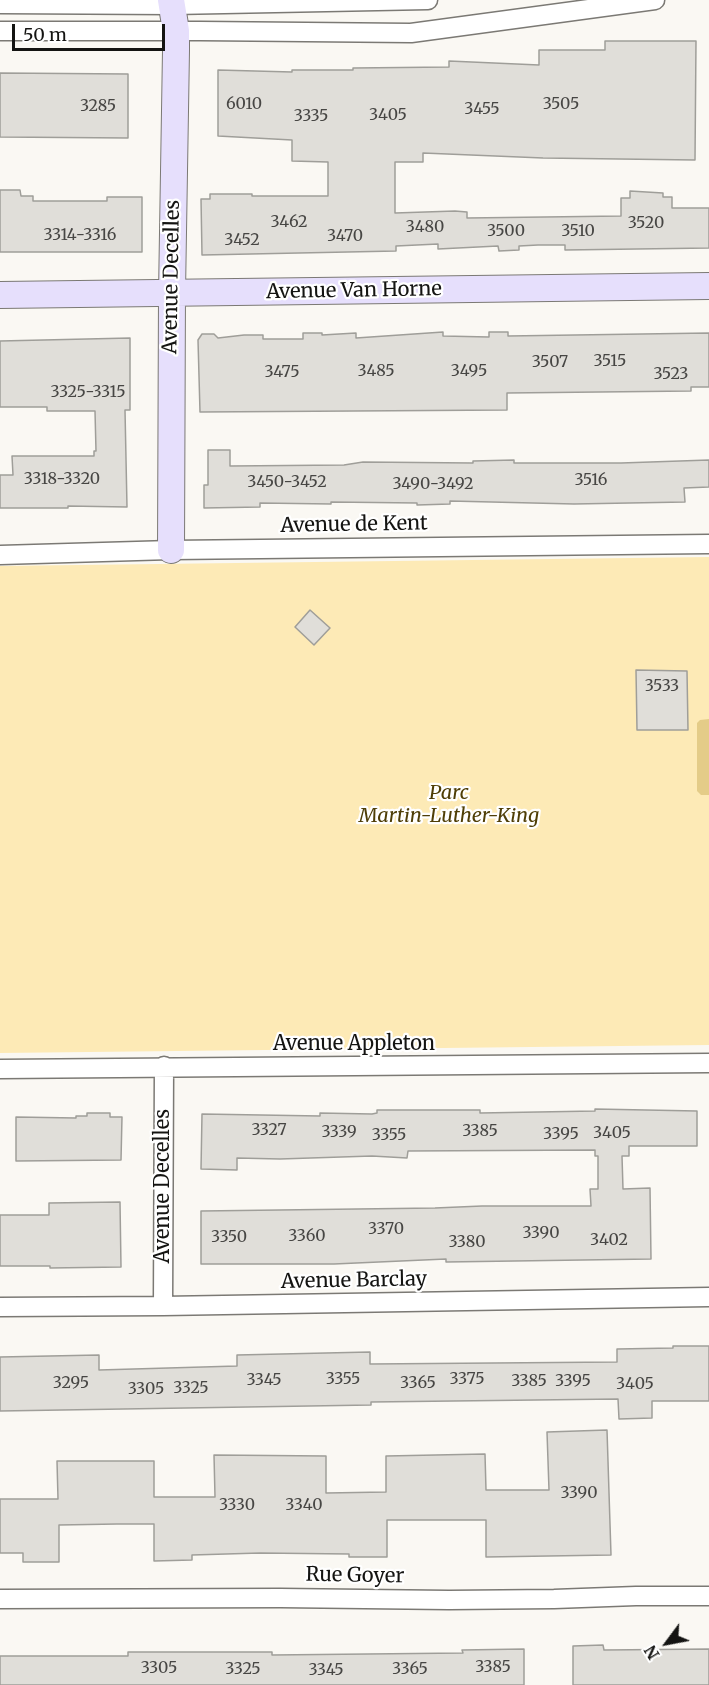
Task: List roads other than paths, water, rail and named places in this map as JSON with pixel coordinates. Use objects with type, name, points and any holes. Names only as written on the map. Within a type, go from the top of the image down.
[{"type":"main road","name":"Avenue Decelles","points":[[171,550],[176,31],[173,2]]},
{"type":"main road","name":"Avenue Van Horne","points":[[0,295],[709,286]]},
{"type":"street","points":[[0,4],[428,0]]},
{"type":"street","points":[[0,31],[411,33],[655,0]]},
{"type":"street","name":"Avenue de Kent","points":[[0,555],[171,550],[709,544]]},
{"type":"street","name":"Avenue Appleton","points":[[0,1069],[709,1063]]},
{"type":"street","name":"Avenue Decelles","points":[[163,1306],[164,1066]]},
{"type":"street","name":"Avenue Barclay","points":[[0,1307],[709,1297]]},
{"type":"street","name":"Rue Goyer","points":[[0,1599],[449,1600],[709,1596]]},
{"type":"park label","name":"Parc Martin-Luther-King","points":[[449,804]]}]
